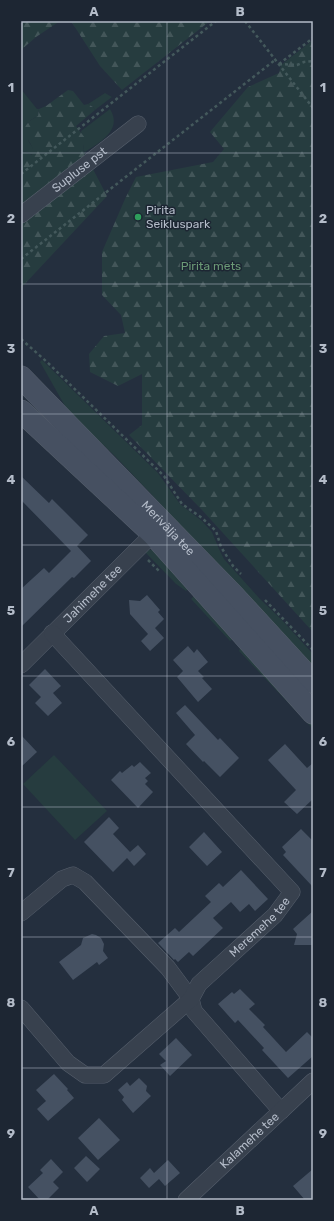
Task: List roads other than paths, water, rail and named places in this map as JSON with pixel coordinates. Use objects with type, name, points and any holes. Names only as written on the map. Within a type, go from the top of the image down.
[{"type":"main road","name":"Merivälja tee","points":[[21,378],[151,536],[313,713]]},
{"type":"main road","name":"Merivälja tee","points":[[21,411],[151,536],[233,595],[313,682]]},
{"type":"street","name":"Supluse pst","points":[[21,215],[138,124]]},
{"type":"street","name":"Jahimehe tee","points":[[24,657],[52,633],[151,536]]},
{"type":"street","name":"Meremehe tee","points":[[21,1008],[68,1063],[85,1075],[104,1075],[191,999],[199,984],[275,915],[292,892],[52,633]]},
{"type":"street","points":[[21,913],[62,879],[73,875],[85,882],[168,968],[191,999],[194,1011],[281,1111]]},
{"type":"street","name":"Kalamehe tee","points":[[186,1200],[313,1081]]},
{"type":"place","name":"Pirita Seikluspark","points":[[138,217]]},
{"type":"park label","name":"Pirita mets","points":[[211,266]]}]
